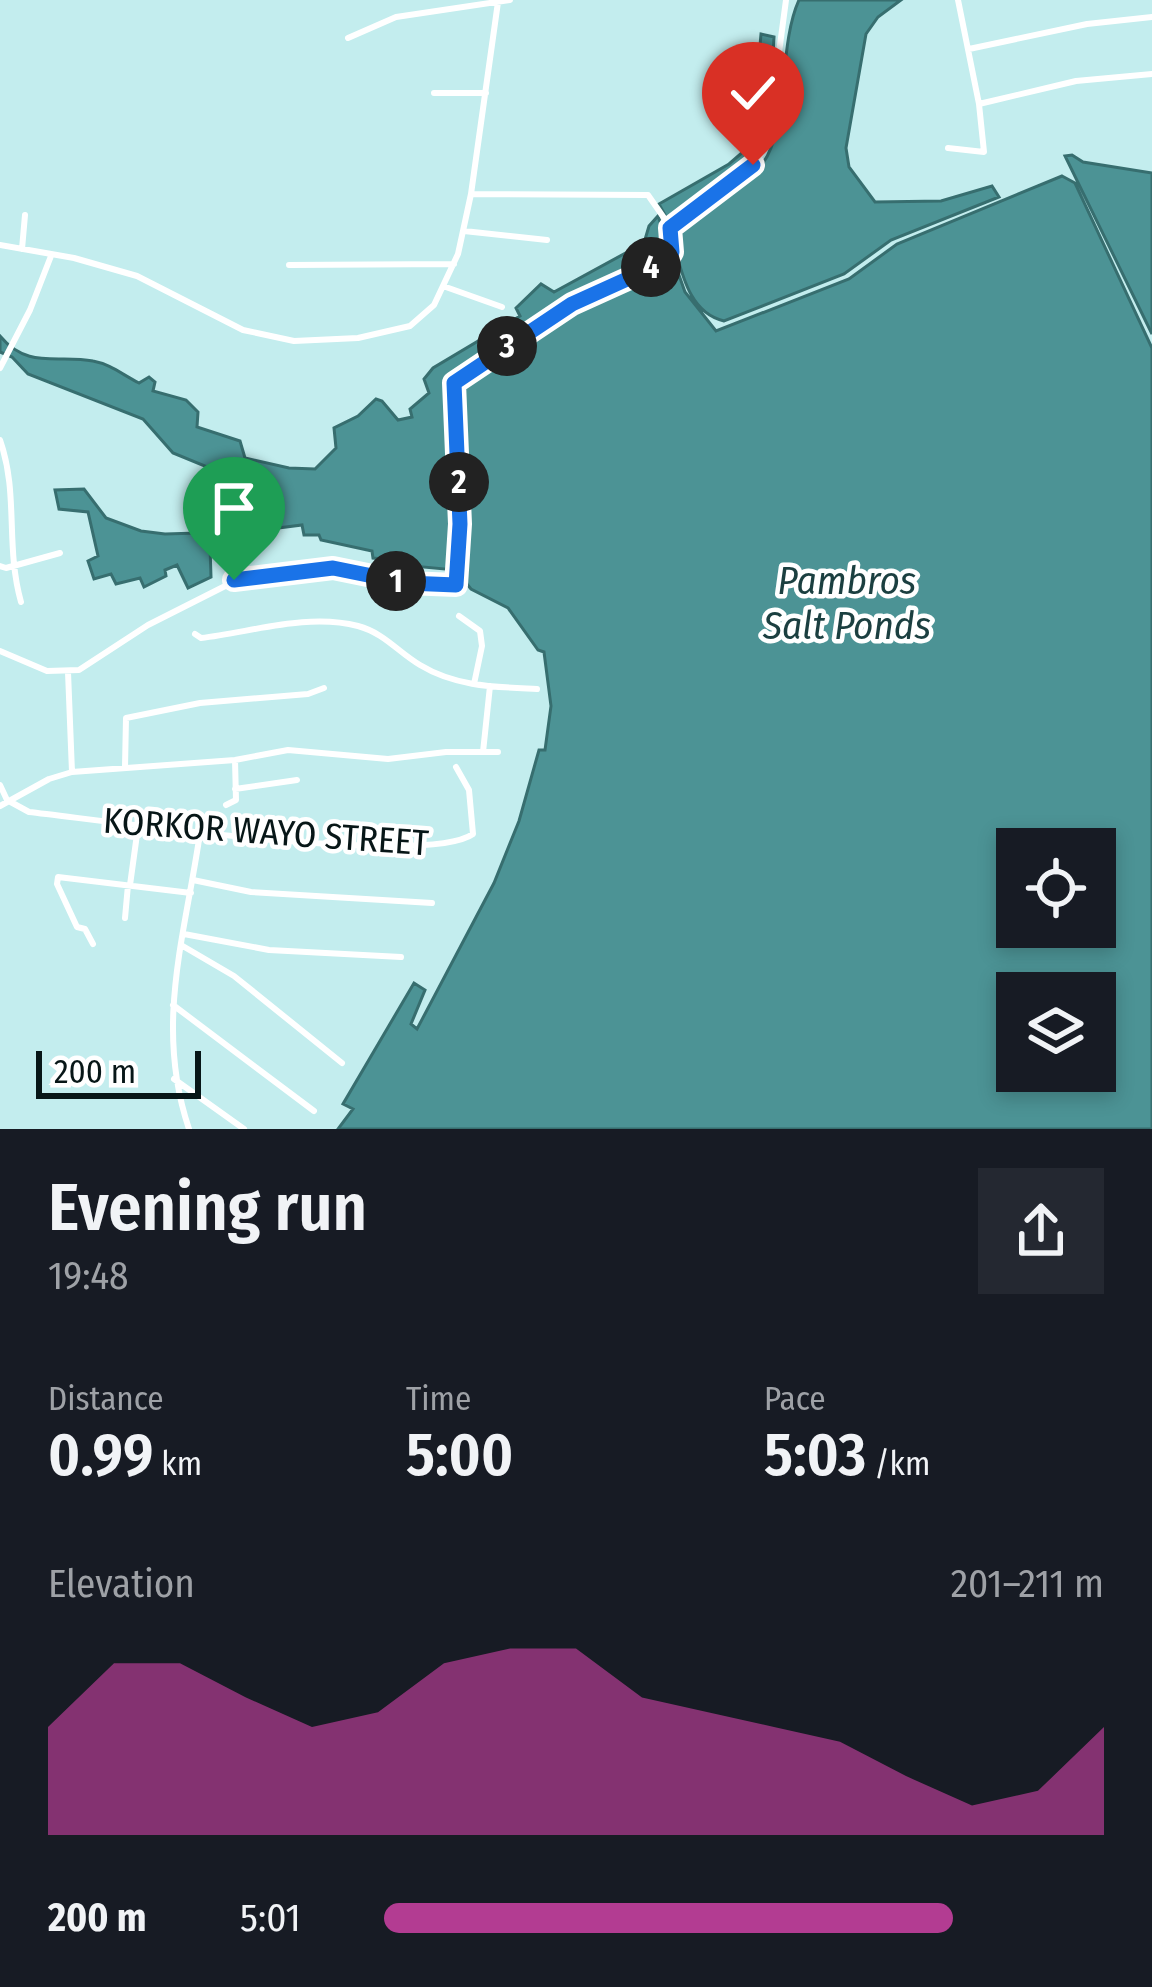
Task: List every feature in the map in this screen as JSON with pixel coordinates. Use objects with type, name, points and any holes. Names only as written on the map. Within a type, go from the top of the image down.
[{"type":"street","points":[[348,38],[396,17],[510,0]]},
{"type":"street","points":[[670,228],[753,165],[763,151],[786,0]]},
{"type":"street","points":[[949,148],[984,152],[958,1],[970,0]]},
{"type":"street","points":[[0,245],[74,258],[147,280],[243,330],[294,341],[358,338],[410,326],[434,305],[464,231],[498,2]]},
{"type":"street","points":[[969,49],[1087,24],[1152,16]]},
{"type":"street","points":[[979,104],[1076,81],[1152,74]]},
{"type":"street","points":[[434,93],[486,93]]},
{"type":"street","points":[[0,651],[47,670],[68,672],[91,665],[134,633],[241,578],[333,568],[407,583],[456,585],[460,524],[452,387],[464,374],[572,304],[667,261],[672,252],[670,228],[653,198],[642,194],[471,194]]},
{"type":"street","points":[[22,249],[26,215]]},
{"type":"street","points":[[464,231],[547,240]]},
{"type":"street","points":[[2,364],[52,256]]},
{"type":"street","points":[[289,265],[454,264]]},
{"type":"street","points":[[443,286],[502,307]]},
{"type":"street","points":[[0,440],[9,468],[11,567],[21,602]]},
{"type":"street","points":[[0,566],[60,553]]},
{"type":"street","points":[[459,616],[480,631],[482,646],[474,684]]},
{"type":"street","points":[[195,634],[214,636],[327,622],[356,626],[375,632],[417,664],[445,678],[537,688]]},
{"type":"street","points":[[68,672],[72,772]]},
{"type":"street","points":[[483,752],[490,686]]},
{"type":"street","points":[[125,767],[126,718],[180,706],[324,688]]},
{"type":"street","points":[[0,785],[4,803],[72,772],[235,760],[288,750],[388,759],[498,752]]},
{"type":"street","points":[[226,805],[234,802],[235,760]]},
{"type":"street","name":"KORKOR WAYO STREET","points":[[4,803],[29,812],[138,827],[354,844],[461,842],[474,830],[469,790],[456,767]]},
{"type":"street","points":[[236,788],[297,780]]},
{"type":"street","points":[[125,918],[138,827]]},
{"type":"street","points":[[189,1129],[174,1079],[172,1005],[200,832]]},
{"type":"street","points":[[93,944],[85,929],[77,927],[58,878],[191,893]]},
{"type":"street","points":[[193,880],[251,892],[432,903]]},
{"type":"street","points":[[183,934],[269,950],[400,957]]},
{"type":"street","points":[[181,945],[234,976],[342,1063]]},
{"type":"street","points":[[172,1005],[314,1111]]},
{"type":"street","points":[[174,1079],[244,1129]]},
{"type":"water","points":[[799,0],[901,0],[878,17],[866,34],[846,148],[849,167],[875,202],[941,201],[992,186],[999,197],[891,240],[844,274],[724,321],[695,301],[673,242],[689,219],[754,173],[771,148]]},
{"type":"water","points":[[761,34],[774,37],[770,116],[763,145],[752,161],[686,211],[666,217],[659,204],[729,164],[751,145]]},
{"type":"water","points":[[1065,156],[1083,162],[1152,173],[1152,334]]},
{"type":"water","name":"Pambros Salt Ponds","points":[[1062,176],[1075,183],[1152,348],[1152,1129],[338,1129],[353,1109],[343,1104],[414,983],[425,990],[411,1024],[417,1029],[494,883],[519,821],[539,750],[545,750],[551,706],[544,652],[508,608],[456,579],[456,570],[412,566],[412,558],[397,555],[394,560],[373,558],[372,551],[304,535],[302,525],[270,529],[267,515],[228,529],[223,544],[210,546],[211,577],[188,588],[177,565],[144,587],[140,578],[116,584],[111,574],[94,579],[88,561],[98,556],[88,512],[59,509],[55,490],[84,489],[106,518],[165,534],[198,533],[239,511],[239,489],[222,473],[173,453],[143,419],[28,374],[0,352],[0,336],[33,357],[99,362],[139,383],[149,377],[155,382],[153,391],[186,400],[198,412],[197,427],[240,441],[245,458],[315,469],[336,448],[334,428],[358,416],[376,399],[398,420],[412,417],[410,409],[429,393],[424,379],[433,368],[520,316],[516,308],[541,284],[554,292],[644,243],[658,216],[685,292],[716,331],[849,279],[897,244]]},
{"type":"route","points":[[234,580],[333,568],[407,583],[456,585],[460,524],[454,383],[572,304],[667,261],[672,252],[670,228],[753,165]]}]
